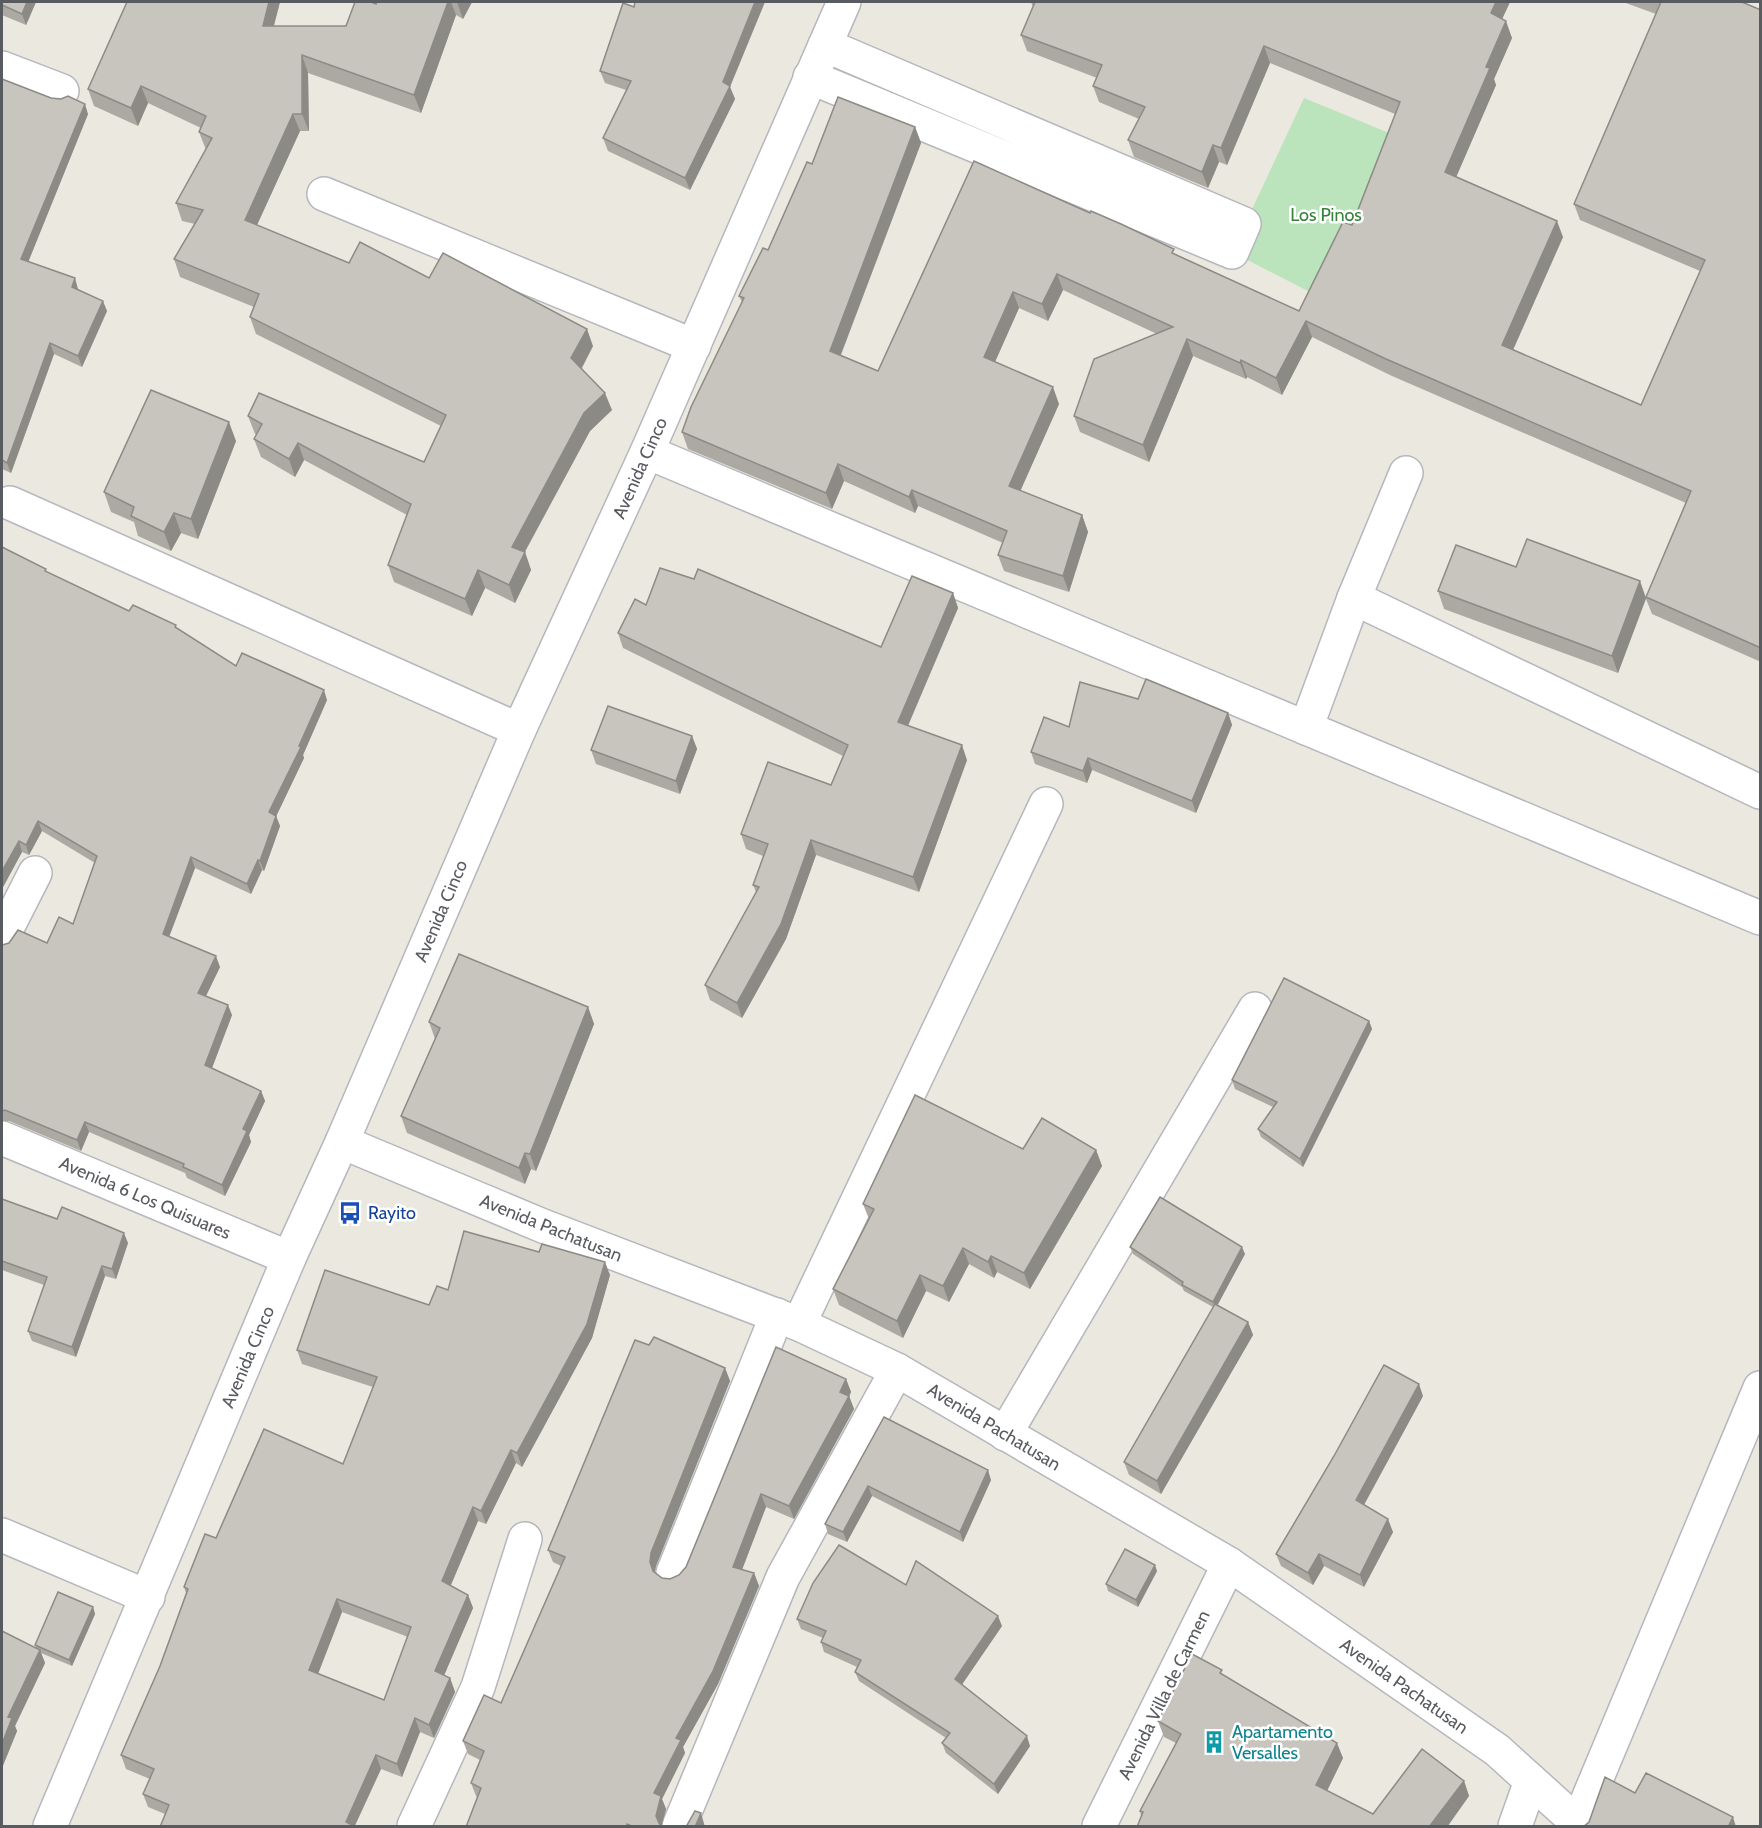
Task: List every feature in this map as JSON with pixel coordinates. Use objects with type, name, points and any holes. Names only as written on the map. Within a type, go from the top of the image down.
[{"type":"street","name":"Avenida Cinco","points":[[50,1827],[289,1258],[342,1142],[519,730],[647,452],[844,2]]},
{"type":"street","points":[[810,77],[1232,252],[1244,224],[825,45]]},
{"type":"street","points":[[2,68],[62,91]]},
{"type":"street","points":[[324,194],[694,346]]},
{"type":"street","points":[[647,452],[1761,918]]},
{"type":"street","points":[[1306,728],[1354,598],[1406,473]]},
{"type":"street","points":[[10,503],[519,730]]},
{"type":"street","points":[[1354,598],[1761,792]]},
{"type":"street","points":[[673,1573],[788,1320],[1046,804]]},
{"type":"street","points":[[2,938],[34,873]]},
{"type":"street","points":[[1005,1434],[1255,1009]]},
{"type":"street","name":"Avenida 6 Los Quisuares","points":[[2,1138],[289,1258]]},
{"type":"street","name":"Avenida Pachatusan","points":[[342,1142],[543,1226],[788,1320],[897,1370],[1229,1564],[1497,1750],[1579,1825]]},
{"type":"street","points":[[680,1827],[783,1577],[897,1370]]},
{"type":"street","points":[[1579,1825],[1759,1397]]},
{"type":"street","points":[[2,1535],[148,1597]]},
{"type":"street","points":[[414,1827],[478,1687],[525,1539]]},
{"type":"street","name":"Avenida Villa de Carmen","points":[[1099,1827],[1229,1564]]},
{"type":"street","points":[[1515,1827],[1532,1781]]},
{"type":"green space","name":"Los Pinos","points":[[1304,98],[1428,149],[1358,317],[1232,252]]},
{"type":"building","points":[[2,2],[27,2],[22,14],[2,5]]},
{"type":"building","points":[[127,2],[269,2],[263,26],[346,26],[355,2],[376,4],[377,2],[448,2],[414,95],[302,55],[302,114],[293,114],[245,220],[349,263],[360,242],[429,278],[443,253],[587,329],[571,358],[605,393],[584,413],[512,547],[525,552],[509,585],[478,570],[465,599],[388,565],[411,504],[298,443],[289,459],[254,439],[262,424],[248,416],[259,393],[424,462],[446,415],[250,317],[259,294],[174,259],[203,210],[176,203],[212,138],[199,132],[206,116],[141,86],[131,108],[88,89]]},
{"type":"building","points":[[635,2],[755,2],[723,82],[730,86],[685,178],[603,138],[631,81],[600,71],[623,3],[634,7]]},
{"type":"building","points":[[1035,2],[1496,2],[1491,13],[1506,21],[1486,67],[1490,68],[1445,172],[1557,221],[1502,345],[1641,405],[1705,260],[1574,204],[1661,2],[1742,2],[1761,10],[1761,648],[1646,597],[1691,491],[1386,359],[1306,321],[1276,378],[1241,360],[1240,363],[1187,339],[1143,445],[1074,416],[1094,359],[1173,327],[1057,274],[1042,304],[1013,292],[984,357],[1053,387],[1009,486],[1082,515],[1063,576],[998,555],[1007,531],[912,490],[909,497],[838,464],[826,493],[682,432],[691,407],[744,298],[739,296],[763,248],[768,250],[807,162],[812,164],[838,97],[915,127],[830,351],[878,371],[974,161],[1090,213],[1091,211],[1121,224],[1174,249],[1172,253],[1299,311],[1343,222],[1352,225],[1400,102],[1264,46],[1221,148],[1213,145],[1202,172],[1128,140],[1145,107],[1093,86],[1102,65],[1021,35]]},
{"type":"building","points":[[2,79],[51,98],[61,99],[68,96],[85,104],[21,259],[75,278],[72,287],[103,301],[78,356],[50,343],[7,463],[2,460]]},
{"type":"building","points":[[151,390],[229,422],[191,519],[174,513],[164,532],[131,516],[134,507],[104,492]]},
{"type":"building","points":[[1527,539],[1640,581],[1612,656],[1438,591],[1456,545],[1516,567]]},
{"type":"building","points":[[2,547],[46,569],[45,571],[129,611],[133,605],[176,625],[175,627],[236,666],[242,653],[324,690],[299,746],[301,747],[269,812],[276,816],[260,861],[258,860],[247,884],[191,857],[163,934],[216,956],[198,993],[228,1005],[205,1065],[261,1091],[243,1129],[247,1131],[222,1185],[183,1167],[184,1164],[85,1122],[77,1140],[5,1110],[2,1111],[2,945],[9,943],[18,930],[47,943],[59,917],[73,924],[97,856],[38,821],[26,845],[19,841],[2,871]]},
{"type":"building","points":[[660,568],[694,579],[698,569],[881,647],[912,576],[953,593],[898,722],[962,745],[913,877],[811,840],[781,924],[737,1003],[705,985],[759,887],[753,885],[768,844],[741,834],[768,762],[831,785],[848,745],[618,633],[635,599],[646,605]]},
{"type":"building","points":[[1146,679],[1228,713],[1192,801],[1088,758],[1083,771],[1031,752],[1044,717],[1069,727],[1080,682],[1138,699]]},
{"type":"building","points":[[608,706],[692,736],[676,781],[591,750]]},
{"type":"building","points":[[459,954],[588,1007],[530,1154],[525,1153],[519,1168],[401,1116],[440,1028],[429,1022]]},
{"type":"building","points":[[1284,978],[1369,1021],[1300,1159],[1258,1129],[1277,1102],[1232,1080]]},
{"type":"building","points":[[915,1095],[1023,1149],[1042,1118],[1096,1150],[1024,1273],[991,1256],[988,1262],[963,1248],[943,1286],[920,1275],[897,1321],[833,1289],[874,1209],[863,1204]]},
{"type":"building","points":[[1160,1197],[1242,1247],[1213,1302],[1182,1285],[1183,1282],[1130,1247]]},
{"type":"building","points":[[2,1199],[57,1219],[62,1207],[124,1233],[112,1269],[102,1266],[72,1347],[28,1331],[47,1277],[2,1261]]},
{"type":"building","points":[[464,1231],[539,1252],[542,1244],[605,1262],[587,1324],[517,1453],[511,1450],[481,1511],[473,1507],[442,1581],[468,1595],[435,1671],[450,1678],[429,1725],[415,1718],[397,1764],[376,1755],[346,1822],[356,1827],[160,1827],[169,1805],[143,1794],[154,1769],[121,1755],[160,1666],[188,1589],[184,1587],[205,1534],[216,1538],[264,1429],[343,1464],[377,1377],[297,1350],[325,1270],[429,1305],[437,1286],[448,1290]],"holes":[[[337,1599],[411,1627],[384,1700],[309,1670]]]},
{"type":"building","points":[[1215,1304],[1248,1322],[1157,1481],[1124,1462]]},
{"type":"building","points":[[654,1337],[725,1368],[651,1553],[650,1562],[653,1571],[662,1578],[670,1579],[679,1575],[686,1567],[776,1347],[846,1379],[840,1392],[849,1396],[789,1506],[761,1494],[733,1567],[754,1573],[713,1671],[676,1738],[681,1740],[654,1793],[661,1796],[656,1816],[662,1827],[634,1827],[627,1824],[626,1827],[466,1827],[481,1788],[471,1783],[484,1751],[463,1741],[484,1695],[501,1703],[565,1557],[548,1550],[635,1340],[649,1345]]},
{"type":"building","points":[[1384,1365],[1419,1384],[1356,1500],[1388,1519],[1360,1575],[1319,1554],[1308,1573],[1276,1554]]},
{"type":"building","points":[[884,1417],[988,1470],[960,1532],[868,1486],[843,1532],[825,1524]]},
{"type":"building","points":[[839,1545],[906,1585],[916,1561],[998,1616],[955,1679],[1027,1736],[994,1784],[942,1743],[950,1733],[855,1672],[861,1660],[821,1642],[826,1631],[797,1619],[813,1583]]},
{"type":"building","points":[[1125,1549],[1155,1565],[1136,1600],[1106,1584]]},
{"type":"building","points":[[58,1592],[93,1607],[69,1660],[35,1645]]},
{"type":"building","points":[[2,1631],[40,1650],[8,1717],[12,1718],[2,1744]]},
{"type":"building","points":[[1192,1654],[1222,1670],[1220,1673],[1337,1743],[1316,1785],[1373,1814],[1422,1749],[1464,1781],[1429,1827],[1137,1827],[1143,1812],[1140,1811],[1181,1734],[1158,1721]]},
{"type":"building","points":[[1646,1773],[1733,1817],[1728,1827],[1583,1827],[1589,1822],[1605,1777],[1635,1793]]},
{"type":"building","points":[[695,1811],[701,1813],[695,1827],[686,1827]]},
{"type":"place","name":"Rayito","points":[[350,1213]]},
{"type":"place","name":"Apartamento Versalles","points":[[1214,1742]]}]
